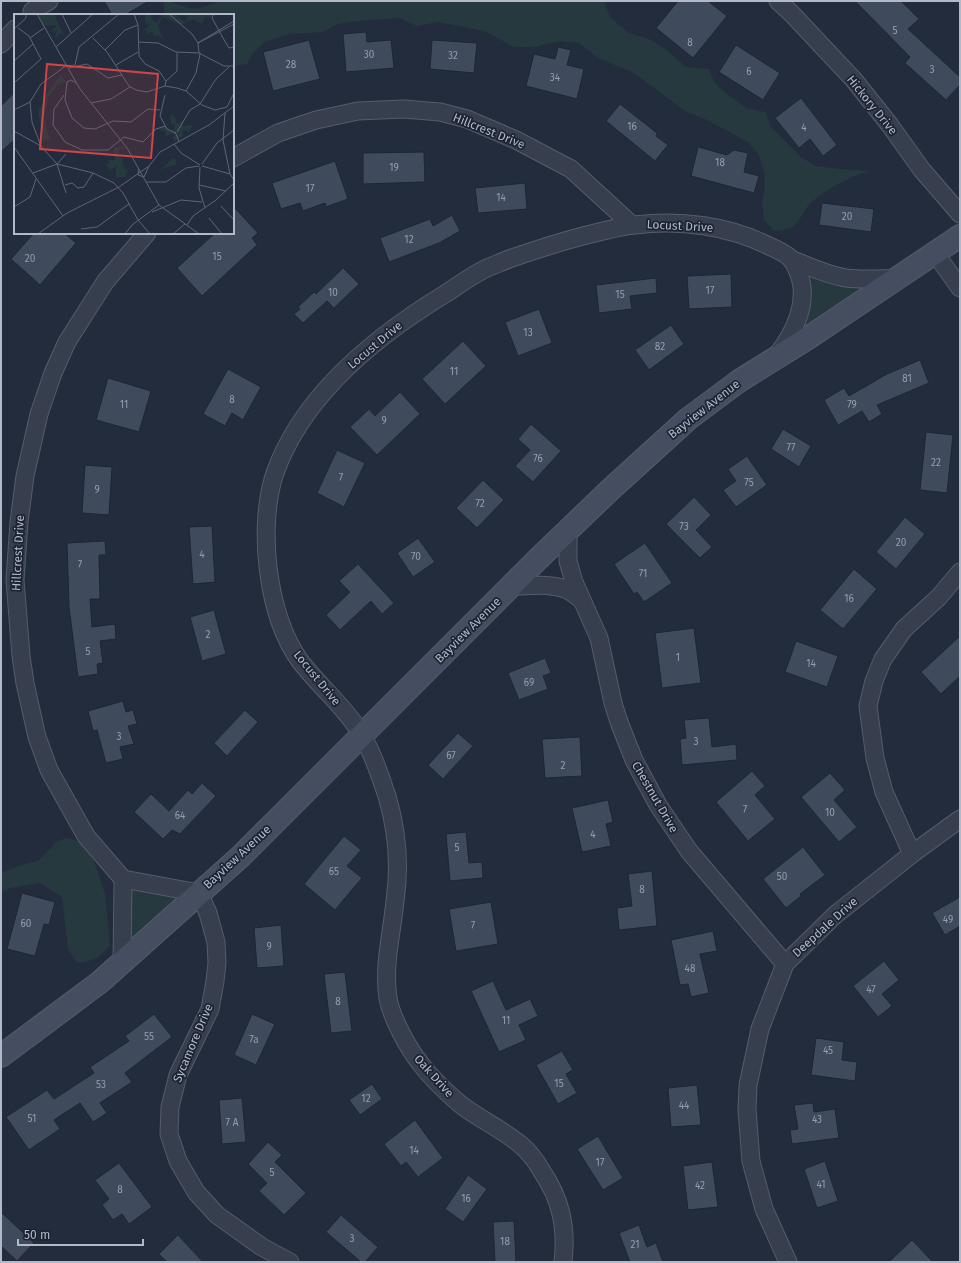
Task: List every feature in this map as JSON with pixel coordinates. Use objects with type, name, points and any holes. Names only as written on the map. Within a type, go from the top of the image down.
[{"type":"main road","name":"Bayview Avenue","points":[[1,1056],[94,986],[240,857],[361,735],[568,531],[611,489],[688,419],[721,394],[960,236]]},
{"type":"street","points":[[33,9],[49,1]]},
{"type":"street","name":"Hickory Drive","points":[[778,1],[854,80],[889,124],[922,170],[960,214]]},
{"type":"street","points":[[1,44],[14,30]]},
{"type":"street","name":"Hillcrest Drive","points":[[234,157],[278,133],[316,120],[358,112],[404,109],[440,112],[467,119],[516,140],[571,169],[632,225]]},
{"type":"street","name":"Locust Drive","points":[[361,735],[358,729],[336,702],[300,661],[288,641],[276,612],[267,570],[267,515],[273,478],[286,446],[313,404],[332,382],[376,340],[413,313],[486,268],[545,246],[632,225],[660,222],[701,225],[750,237],[775,249],[793,260],[821,272],[860,279],[898,278]]},
{"type":"street","name":"Hillcrest Drive","points":[[123,879],[86,836],[49,770],[37,737],[25,683],[21,656],[15,580],[19,522],[25,476],[39,414],[53,373],[67,342],[105,282],[146,234]]},
{"type":"street","points":[[936,253],[960,288]]},
{"type":"street","points":[[774,359],[792,333],[802,304],[802,284],[793,260]]},
{"type":"street","name":"Chestnut Drive","points":[[568,531],[568,561],[574,582],[600,638],[613,703],[634,760],[669,822],[689,851],[785,964]]},
{"type":"street","points":[[912,854],[884,792],[875,758],[868,706],[874,682],[883,659],[904,629],[940,597],[960,572]]},
{"type":"street","points":[[512,586],[558,587],[566,589],[581,599]]},
{"type":"street","name":"Oak Drive","points":[[361,735],[374,757],[388,802],[394,832],[397,862],[396,896],[386,973],[388,1003],[404,1038],[420,1063],[435,1080],[460,1104],[522,1146],[535,1160],[550,1182],[560,1206],[566,1241],[563,1262]]},
{"type":"street","name":"Deepdale Drive","points":[[788,1262],[764,1209],[751,1161],[747,1110],[748,1085],[760,1029],[785,964],[834,915],[912,854],[960,819]]},
{"type":"street","points":[[122,962],[123,879],[199,893]]},
{"type":"street","name":"Sycamore Drive","points":[[199,893],[208,913],[216,942],[217,963],[215,981],[210,1009],[178,1075],[170,1107],[169,1134],[178,1161],[196,1192],[217,1215],[262,1247],[290,1262]]},
{"type":"green space","points":[[164,1],[186,7],[197,8],[205,7],[220,1],[604,1],[610,17],[629,33],[649,39],[667,50],[686,67],[709,69],[714,82],[727,94],[748,109],[766,112],[770,126],[801,157],[816,166],[869,171],[833,187],[814,200],[795,225],[783,230],[774,231],[764,220],[762,203],[765,186],[764,171],[758,154],[748,142],[707,120],[685,111],[634,73],[598,58],[579,43],[559,41],[534,47],[514,47],[484,31],[438,22],[417,26],[400,18],[367,20],[337,24],[323,32],[289,34],[265,42],[253,53],[247,64],[234,66],[234,14],[164,14]]},
{"type":"green space","points":[[799,265],[891,280],[785,350],[796,330]]},
{"type":"green space","points":[[67,838],[81,842],[91,852],[105,894],[110,945],[96,958],[77,963],[68,949],[62,897],[40,883],[11,888],[1,892],[1,873],[24,864],[38,861],[57,841]]},
{"type":"green space","points":[[126,882],[192,895],[125,955]]},
{"type":"building","points":[[104,1],[149,1],[127,14],[111,14]]},
{"type":"building","points":[[678,1],[708,1],[727,16],[693,58],[656,28]]},
{"type":"building","points":[[855,1],[901,1],[919,19],[908,29],[960,77],[960,85],[946,100],[905,63],[910,57]]},
{"type":"building","points":[[366,32],[367,42],[391,40],[394,68],[346,72],[343,34]]},
{"type":"building","points":[[309,40],[320,79],[273,91],[263,52]]},
{"type":"building","points":[[432,40],[477,43],[474,73],[430,69]]},
{"type":"building","points":[[736,45],[780,73],[763,100],[719,72]]},
{"type":"building","points":[[558,47],[571,50],[567,65],[584,69],[577,99],[526,86],[534,54],[555,59]]},
{"type":"building","points":[[14,93],[14,140],[1,152],[1,106]]},
{"type":"building","points":[[801,98],[837,145],[823,156],[810,139],[799,148],[775,118]]},
{"type":"building","points":[[620,104],[657,133],[656,136],[668,145],[655,161],[606,121]]},
{"type":"building","points":[[698,147],[727,155],[734,150],[748,153],[744,172],[759,176],[754,193],[691,176]]},
{"type":"building","points":[[424,152],[425,182],[363,184],[363,153]]},
{"type":"building","points":[[335,161],[348,199],[326,207],[325,203],[303,211],[300,203],[281,209],[272,183]]},
{"type":"building","points":[[525,183],[527,209],[478,213],[475,188]]},
{"type":"building","points":[[822,203],[874,209],[871,232],[819,225]]},
{"type":"building","points":[[234,207],[258,233],[252,238],[257,245],[202,296],[177,268],[214,234],[234,234]]},
{"type":"building","points":[[452,215],[460,231],[439,243],[389,262],[380,238],[430,219],[433,226]]},
{"type":"building","points":[[33,234],[65,234],[76,243],[40,285],[11,259]]},
{"type":"building","points":[[343,268],[359,284],[334,308],[327,301],[303,323],[294,314],[300,309],[298,307],[314,292],[316,294]]},
{"type":"building","points":[[731,274],[732,307],[689,309],[687,276]]},
{"type":"building","points":[[656,278],[657,293],[630,296],[632,309],[599,313],[596,285]]},
{"type":"building","points":[[539,309],[552,343],[518,356],[505,322]]},
{"type":"building","points":[[671,325],[684,344],[649,370],[635,350]]},
{"type":"building","points":[[463,341],[486,366],[445,404],[422,379]]},
{"type":"building","points":[[920,360],[929,383],[877,405],[882,414],[869,422],[862,411],[838,425],[824,400],[844,388],[849,396],[887,374]]},
{"type":"building","points":[[228,369],[261,387],[243,420],[232,413],[225,426],[203,414]]},
{"type":"building","points":[[108,378],[151,391],[139,432],[96,420]]},
{"type":"building","points":[[400,392],[420,414],[377,455],[350,427],[369,409],[375,416]]},
{"type":"building","points":[[531,424],[561,451],[533,482],[515,466],[530,450],[518,439]]},
{"type":"building","points":[[783,429],[811,446],[799,467],[771,449]]},
{"type":"building","points":[[926,432],[953,435],[947,493],[920,490]]},
{"type":"building","points":[[337,450],[365,463],[344,507],[317,493]]},
{"type":"building","points":[[747,456],[767,485],[736,507],[723,490],[736,481],[728,469]]},
{"type":"building","points":[[85,465],[112,467],[109,515],[82,513]]},
{"type":"building","points":[[483,480],[504,500],[477,528],[456,508]]},
{"type":"building","points":[[694,497],[711,515],[696,530],[712,547],[700,558],[666,524]]},
{"type":"building","points":[[905,517],[925,534],[896,569],[876,552]]},
{"type":"building","points":[[212,526],[215,582],[193,584],[189,527]]},
{"type":"building","points":[[418,538],[435,562],[413,577],[397,553]]},
{"type":"building","points":[[105,541],[106,555],[99,555],[100,599],[90,599],[92,627],[115,624],[116,639],[100,641],[103,663],[97,664],[98,674],[78,677],[69,607],[67,543]]},
{"type":"building","points":[[645,543],[672,583],[644,602],[637,592],[634,594],[614,564]]},
{"type":"building","points":[[358,564],[394,603],[382,614],[371,601],[340,630],[326,615],[350,592],[339,581]]},
{"type":"building","points":[[854,569],[877,589],[843,629],[820,610]]},
{"type":"building","points":[[214,610],[226,654],[202,661],[190,617]]},
{"type":"building","points":[[694,628],[701,683],[662,688],[655,633]]},
{"type":"building","points":[[960,636],[960,676],[941,694],[921,672]]},
{"type":"building","points":[[796,641],[838,656],[827,687],[785,672]]},
{"type":"building","points":[[545,658],[551,673],[543,676],[548,689],[519,700],[508,673]]},
{"type":"building","points":[[123,701],[126,712],[133,710],[137,724],[128,726],[134,744],[120,747],[123,759],[106,763],[97,730],[93,731],[88,711]]},
{"type":"building","points":[[245,710],[258,722],[227,756],[214,743]]},
{"type":"building","points":[[709,718],[712,747],[736,744],[737,760],[682,765],[680,739],[686,738],[684,720]]},
{"type":"building","points":[[458,733],[473,746],[443,779],[428,765]]},
{"type":"building","points":[[580,737],[582,776],[545,778],[542,739]]},
{"type":"building","points":[[752,771],[765,786],[755,795],[775,819],[748,841],[716,802]]},
{"type":"building","points":[[830,773],[845,790],[834,800],[857,827],[839,842],[801,797]]},
{"type":"building","points":[[202,783],[216,796],[180,834],[172,830],[163,839],[134,812],[151,794],[169,811],[188,790],[192,794]]},
{"type":"building","points":[[608,800],[613,822],[606,824],[611,846],[582,852],[572,808]]},
{"type":"building","points":[[466,832],[469,863],[482,862],[483,878],[450,881],[446,834]]},
{"type":"building","points":[[344,836],[361,850],[347,866],[362,878],[335,910],[304,884]]},
{"type":"building","points":[[803,847],[825,875],[800,894],[801,896],[786,908],[763,879]]},
{"type":"building","points":[[652,871],[657,926],[619,930],[617,908],[632,906],[628,874]]},
{"type":"building","points":[[22,893],[55,902],[49,925],[44,924],[35,956],[7,949]]},
{"type":"building","points":[[960,897],[960,926],[945,935],[932,913]]},
{"type":"building","points":[[491,902],[498,944],[456,951],[449,909]]},
{"type":"building","points":[[281,925],[284,966],[257,968],[254,928]]},
{"type":"building","points":[[713,931],[717,951],[700,954],[709,993],[691,997],[688,984],[680,985],[671,940]]},
{"type":"building","points":[[884,961],[899,980],[882,994],[892,1006],[878,1017],[853,986]]},
{"type":"building","points":[[345,972],[352,1031],[331,1033],[324,974]]},
{"type":"building","points":[[493,981],[506,1010],[530,999],[538,1016],[519,1025],[526,1040],[499,1052],[471,991]]},
{"type":"building","points":[[154,1014],[172,1037],[125,1073],[132,1082],[100,1103],[107,1113],[93,1122],[80,1103],[54,1120],[60,1129],[29,1150],[6,1117],[47,1090],[54,1099],[94,1073],[90,1067],[129,1041],[125,1036]]},
{"type":"building","points":[[252,1014],[275,1024],[256,1065],[234,1055]]},
{"type":"building","points":[[816,1038],[844,1042],[842,1060],[857,1062],[855,1081],[811,1075]]},
{"type":"building","points":[[562,1051],[573,1070],[566,1074],[577,1093],[558,1104],[536,1065]]},
{"type":"building","points":[[372,1084],[382,1099],[360,1115],[349,1100]]},
{"type":"building","points":[[697,1085],[701,1125],[671,1127],[668,1088]]},
{"type":"building","points":[[242,1098],[246,1142],[222,1144],[219,1100]]},
{"type":"building","points":[[813,1103],[814,1112],[835,1109],[839,1138],[792,1144],[790,1130],[798,1129],[794,1105]]},
{"type":"building","points":[[415,1120],[443,1158],[418,1177],[406,1162],[401,1166],[384,1144]]},
{"type":"building","points":[[598,1136],[623,1178],[603,1190],[577,1149]]},
{"type":"building","points":[[268,1142],[282,1155],[275,1162],[306,1193],[284,1215],[259,1191],[267,1183],[248,1164]]},
{"type":"building","points":[[825,1161],[838,1201],[817,1208],[804,1169]]},
{"type":"building","points":[[712,1162],[718,1207],[688,1210],[683,1166]]},
{"type":"building","points":[[119,1163],[152,1207],[129,1224],[122,1214],[113,1220],[102,1205],[109,1199],[95,1180]]},
{"type":"building","points":[[468,1175],[487,1189],[463,1222],[445,1209]]},
{"type":"building","points":[[1,1212],[34,1243],[17,1261],[1,1246]]},
{"type":"building","points":[[341,1215],[378,1247],[365,1262],[361,1262],[326,1232]]},
{"type":"building","points":[[514,1221],[516,1262],[495,1262],[493,1222]]},
{"type":"building","points":[[639,1225],[647,1247],[656,1243],[663,1262],[630,1262],[619,1233]]},
{"type":"building","points":[[178,1235],[203,1262],[167,1262],[159,1254]]},
{"type":"building","points":[[912,1240],[933,1262],[889,1262]]}]
